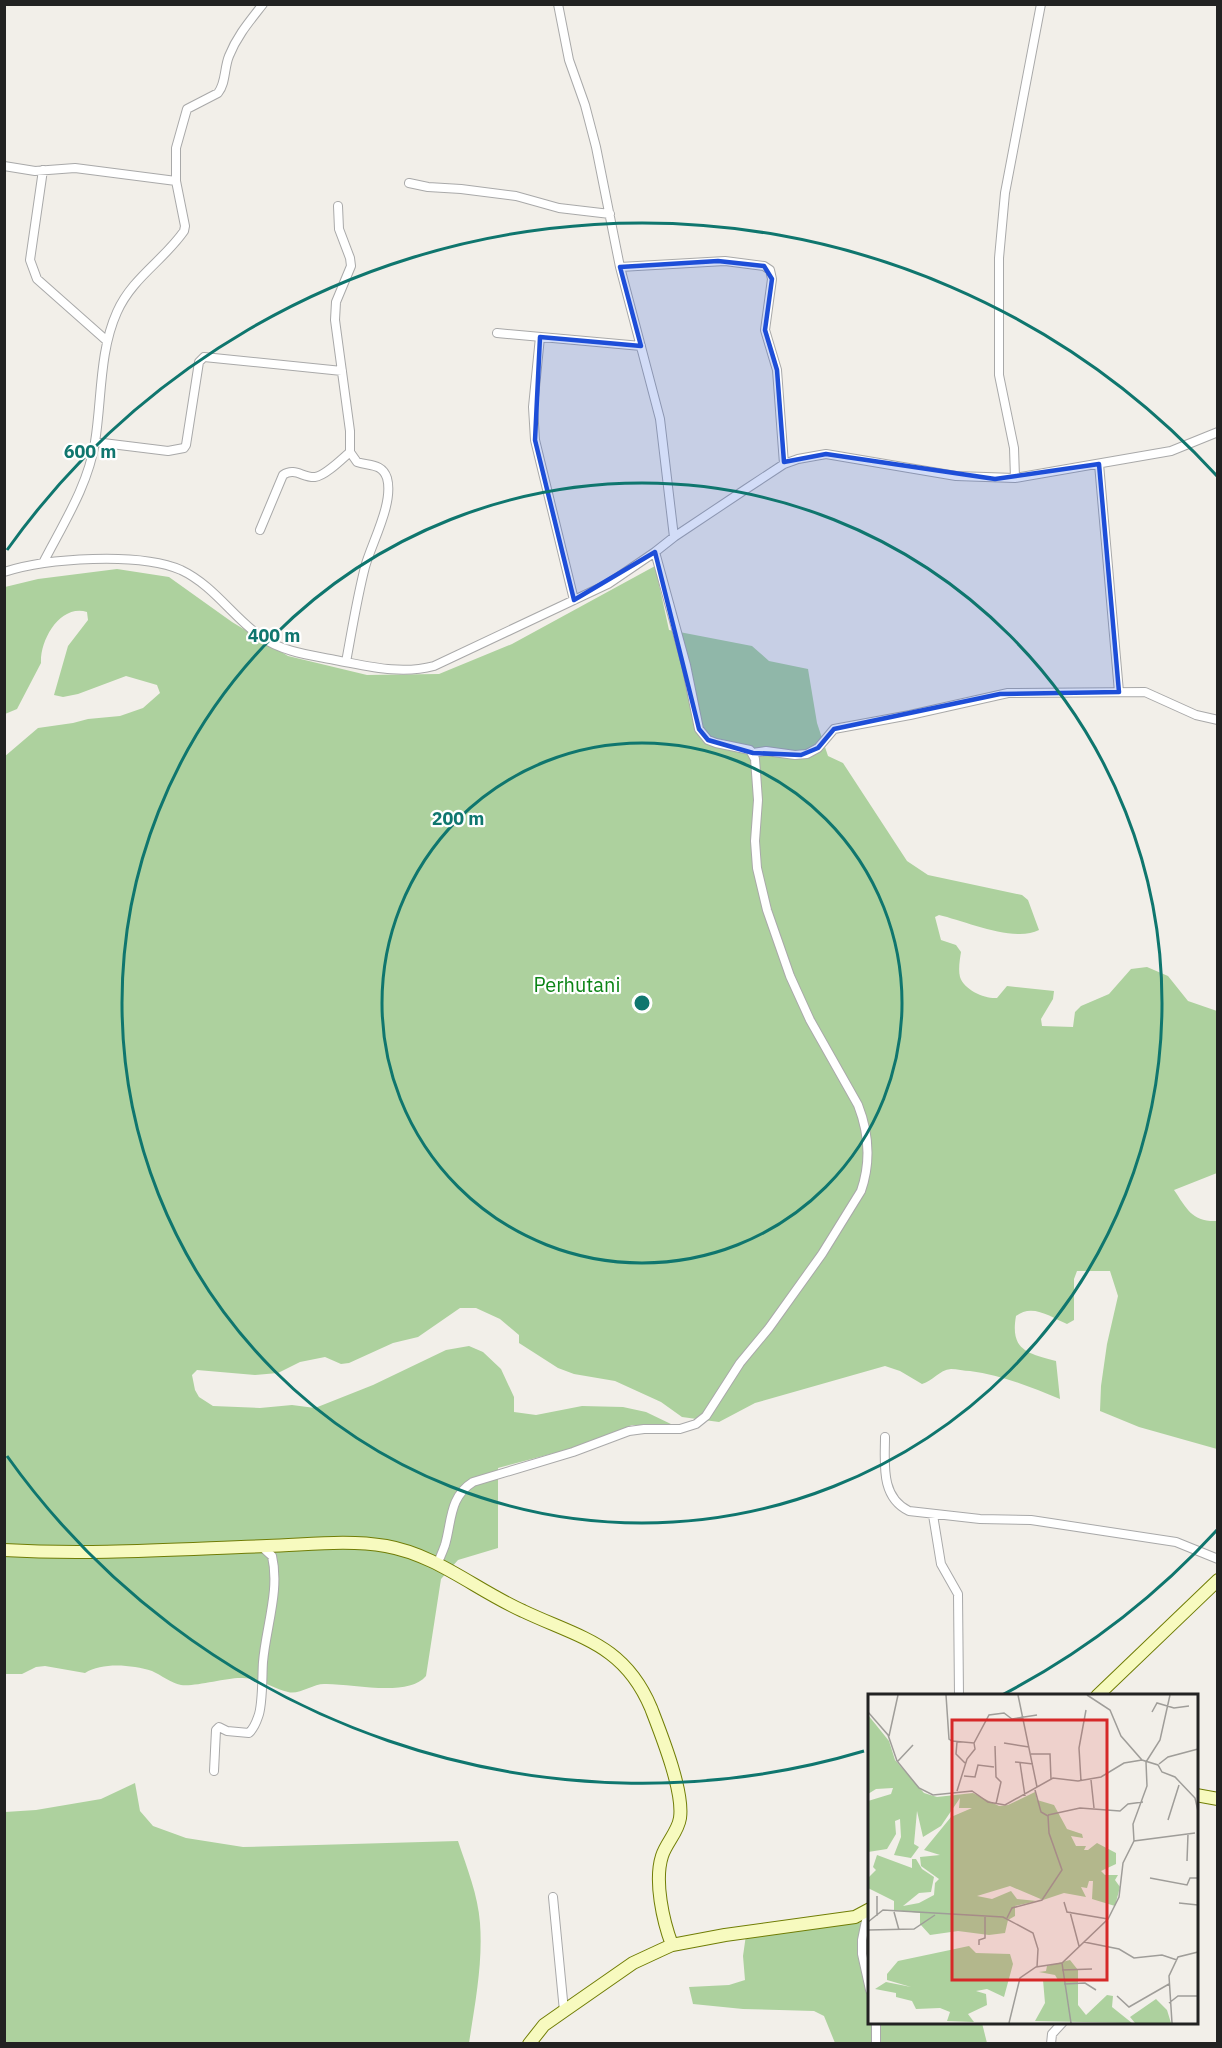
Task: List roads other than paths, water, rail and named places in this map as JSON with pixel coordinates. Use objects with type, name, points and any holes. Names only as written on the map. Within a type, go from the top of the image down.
[{"type":"street","points":[[43,563],[84,483],[95,442],[107,341],[118,309],[142,274],[184,231],[176,181],[176,148],[186,113],[190,107],[218,93],[221,89],[228,59],[238,35],[263,4]]},
{"type":"street","points":[[558,4],[569,60],[588,114],[620,267],[660,419],[674,537]]},
{"type":"street","points":[[1015,478],[1014,448],[999,375],[999,258],[1007,182],[1041,4]]},
{"type":"street","points":[[4,166],[42,170],[75,168],[176,181]]},
{"type":"street","points":[[42,170],[30,260],[33,271],[37,279],[107,341]]},
{"type":"street","points":[[409,183],[516,196],[559,207],[610,214]]},
{"type":"street","points":[[338,206],[339,228],[351,266],[335,310],[350,431],[350,452],[357,462],[374,464],[380,468],[387,478],[388,486],[383,519],[365,567],[346,662]]},
{"type":"street","points":[[620,267],[725,261],[764,266],[770,270],[772,279],[765,330],[775,357],[777,370],[784,464]]},
{"type":"street","points":[[497,333],[641,345]]},
{"type":"street","points":[[540,337],[533,407],[535,440],[574,600]]},
{"type":"street","points":[[95,442],[168,451],[184,448],[199,362],[204,357],[342,371]]},
{"type":"street","points":[[4,572],[43,563],[106,559],[159,563],[199,580],[253,630],[284,649],[380,669],[422,669],[434,666],[608,584],[784,464],[813,455],[826,454],[956,476],[1015,478],[1171,451],[1218,432]]},
{"type":"street","points":[[260,530],[284,475],[292,471],[319,476],[350,452]]},
{"type":"street","points":[[1098,464],[1119,692]]},
{"type":"street","points":[[655,552],[686,665],[699,729],[708,740],[716,743],[743,747],[753,753],[766,751],[795,755],[807,754],[818,748],[824,738],[834,729],[1000,694],[1150,693],[1196,715],[1218,720]]},
{"type":"street","points":[[438,1563],[457,1496],[473,1482],[573,1452],[629,1431],[688,1427],[706,1416],[741,1363],[822,1254],[861,1191],[868,1157],[864,1119],[810,1020],[790,976],[761,890],[755,853],[758,800],[753,753]]},
{"type":"street","points":[[885,1437],[885,1476],[890,1491],[905,1509],[933,1515],[1031,1520],[1154,1539],[1182,1544],[1218,1559]]},
{"type":"street","points":[[933,1515],[941,1564],[958,1594],[959,1694]]},
{"type":"street","points":[[4,1550],[101,1552],[342,1544],[385,1546],[438,1563],[510,1605],[596,1643],[620,1660],[636,1680],[650,1705],[663,1739],[681,1808],[678,1827],[665,1848],[660,1868],[664,1919],[672,1945]]},
{"type":"street","points":[[214,1771],[216,1730],[219,1727],[227,1731],[249,1733],[254,1728],[259,1713],[274,1574],[272,1556],[262,1547]]},
{"type":"street","points":[[1098,1694],[1218,1580]]},
{"type":"street","points":[[1198,1795],[1218,1799]]},
{"type":"street","points":[[553,1898],[564,2011]]},
{"type":"street","points":[[529,2043],[544,2025],[633,1963],[672,1945],[725,1935],[855,1917],[868,1910]]},
{"type":"street","points":[[868,1914],[864,1928],[862,1954],[868,1974]]},
{"type":"street","points":[[855,1917],[864,1928]]},
{"type":"street","points":[[876,2024],[876,2043]]},
{"type":"street","points":[[1051,2043],[1052,2034],[1061,2024]]},
{"type":"park label","name":"Perhutani","points":[[577,984]]}]
